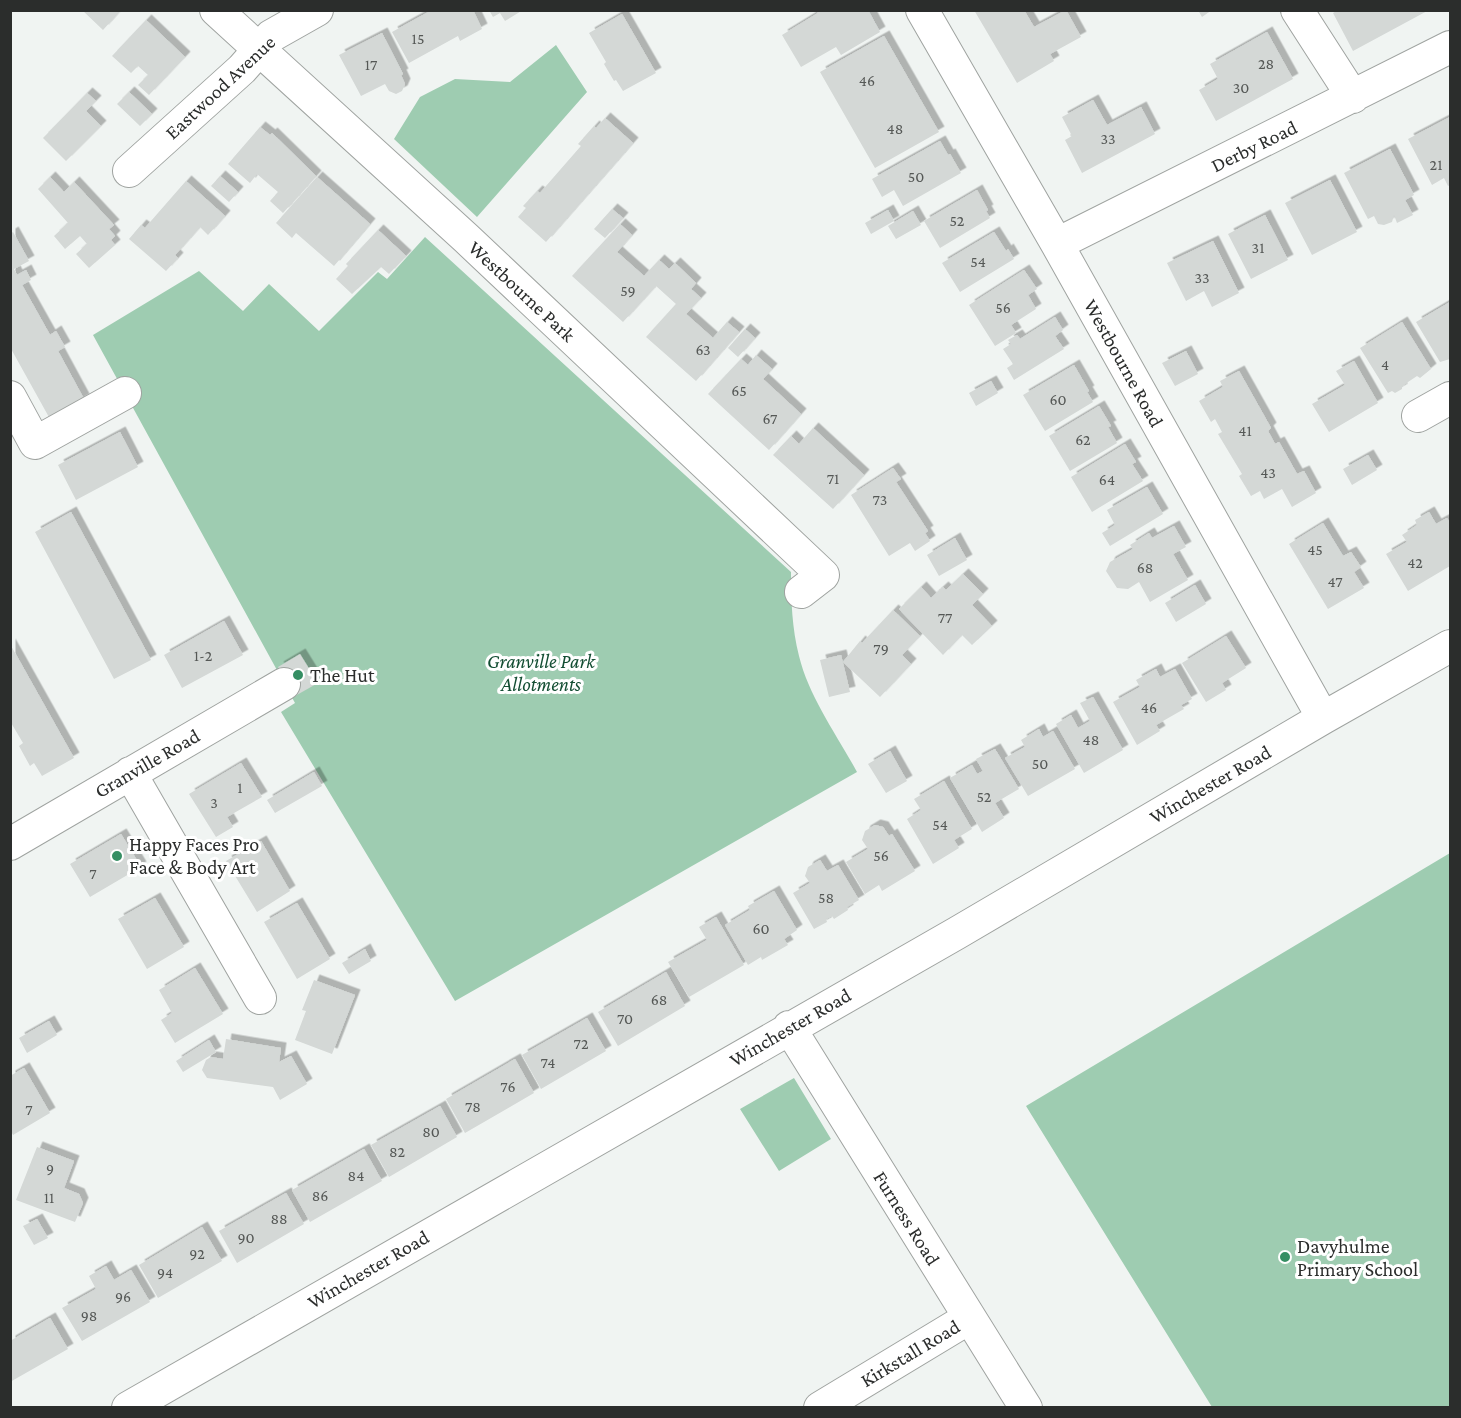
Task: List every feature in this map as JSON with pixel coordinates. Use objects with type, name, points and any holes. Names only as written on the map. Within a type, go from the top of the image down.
[{"type":"street","name":"Westbourne Park","points":[[216,10],[466,238],[578,361],[812,584]]},
{"type":"street","name":"Eastwood Avenue","points":[[129,171],[242,69],[271,36],[317,10]]},
{"type":"street","name":"Westbourne Road","points":[[922,10],[1057,244],[1323,718]]},
{"type":"street","points":[[1297,10],[1353,97]]},
{"type":"street","name":"Derby Road","points":[[1057,244],[1450,47]]},
{"type":"street","points":[[10,397],[35,443],[125,393]]},
{"type":"street","points":[[1418,416],[1450,398]]},
{"type":"street","name":"Winchester Road","points":[[128,1407],[957,933],[1450,646]]},
{"type":"street","name":"Granville Road","points":[[12,840],[130,773],[284,693]]},
{"type":"street","points":[[130,773],[260,998]]},
{"type":"street","name":"Furness Road","points":[[789,1028],[1026,1407]]},
{"type":"street","name":"Kirkstall Road","points":[[820,1407],[969,1318]]},
{"type":"green space","points":[[556,45],[587,92],[477,217],[394,139],[420,97],[455,79],[510,82]]},
{"type":"green space","name":"Granville Park Allotments","points":[[425,237],[791,572],[793,625],[804,671],[816,701],[857,772],[455,1001],[281,712],[295,703],[93,335],[199,271],[243,311],[269,284],[319,331],[378,272],[387,279]]},
{"type":"green space","name":"Davyhulme Primary School","points":[[1450,853],[1450,1407],[1212,1407],[1026,1106]]},
{"type":"green space","points":[[794,1078],[831,1139],[779,1171],[740,1109]]},
{"type":"building","points":[[82,10],[121,10],[103,30]]},
{"type":"building","points":[[432,10],[473,10],[482,29],[460,41],[458,36],[409,63],[392,32]]},
{"type":"building","points":[[489,10],[523,10],[505,21],[500,13],[493,17]]},
{"type":"building","points":[[816,10],[868,10],[880,32],[841,55],[836,47],[801,67],[782,35],[818,13]]},
{"type":"building","points":[[974,10],[1024,10],[1034,27],[1066,10],[1081,37],[1050,54],[1054,61],[1017,83]]},
{"type":"building","points":[[1198,10],[1212,10],[1202,17]]},
{"type":"building","points":[[1338,10],[1429,10],[1353,51],[1333,13]]},
{"type":"building","points":[[622,14],[656,73],[623,91],[604,64],[606,62],[589,33]]},
{"type":"building","points":[[146,20],[185,57],[149,95],[138,85],[148,75],[138,66],[131,73],[112,56]]},
{"type":"building","points":[[1267,32],[1293,79],[1216,121],[1199,90],[1218,79],[1210,64]]},
{"type":"building","points":[[382,33],[403,74],[401,75],[405,84],[402,91],[396,94],[389,91],[385,84],[361,96],[339,55]]},
{"type":"building","points":[[884,36],[939,132],[875,168],[820,72]]},
{"type":"building","points":[[129,92],[152,114],[140,126],[117,104]]},
{"type":"building","points":[[87,93],[96,101],[86,111],[101,126],[66,161],[43,138]]},
{"type":"building","points":[[1093,100],[1107,125],[1141,107],[1155,134],[1082,173],[1065,140],[1072,136],[1062,117]]},
{"type":"building","points":[[1450,117],[1450,185],[1448,186],[1444,178],[1432,185],[1408,139]]},
{"type":"building","points":[[605,118],[633,143],[546,242],[518,217],[526,208],[523,206],[537,191],[540,193],[581,146],[578,144],[594,126],[596,128]]},
{"type":"building","points":[[260,127],[270,135],[272,133],[316,176],[283,213],[270,201],[278,192],[257,174],[250,183],[228,164]]},
{"type":"building","points":[[940,141],[961,173],[903,206],[894,190],[882,197],[872,179]]},
{"type":"building","points":[[1390,149],[1414,195],[1405,200],[1413,215],[1397,223],[1394,215],[1392,222],[1384,225],[1378,224],[1374,216],[1368,219],[1344,173]]},
{"type":"building","points":[[220,176],[238,192],[229,202],[211,186]]},
{"type":"building","points":[[50,177],[64,192],[74,182],[114,225],[109,229],[115,236],[111,240],[115,245],[89,268],[76,254],[87,244],[80,236],[65,249],[54,236],[68,223],[38,189]]},
{"type":"building","points":[[317,177],[370,224],[334,266],[296,233],[292,238],[276,223]]},
{"type":"building","points":[[1330,180],[1357,232],[1312,255],[1285,203]]},
{"type":"building","points":[[186,181],[225,216],[208,235],[200,227],[175,255],[178,258],[166,271],[129,239],[141,225],[145,228]]},
{"type":"building","points":[[977,190],[990,218],[940,248],[924,221]]},
{"type":"building","points":[[612,209],[623,218],[605,238],[594,229]]},
{"type":"building","points":[[888,210],[894,221],[871,234],[865,223]]},
{"type":"building","points":[[913,211],[921,225],[896,239],[888,226]]},
{"type":"building","points":[[1265,215],[1288,260],[1251,279],[1228,234]]},
{"type":"building","points":[[620,224],[632,235],[617,252],[644,276],[659,260],[669,269],[675,263],[696,283],[691,289],[701,298],[686,314],[713,338],[727,322],[739,332],[696,381],[646,337],[676,304],[656,286],[623,322],[572,276]]},
{"type":"building","points":[[378,230],[406,256],[389,274],[381,267],[352,294],[336,279],[348,266],[346,264]]},
{"type":"building","points":[[13,232],[29,261],[14,269],[17,275],[26,270],[31,280],[22,285],[50,335],[56,331],[65,347],[58,351],[84,399],[50,419],[10,347],[10,234]]},
{"type":"building","points":[[994,232],[1014,259],[960,292],[942,263]]},
{"type":"building","points":[[1213,241],[1239,293],[1212,307],[1204,291],[1186,301],[1167,263]]},
{"type":"building","points":[[1024,270],[1037,289],[1028,295],[1036,309],[1011,325],[1016,333],[995,346],[969,305]]},
{"type":"building","points":[[1450,302],[1450,359],[1440,362],[1416,322]]},
{"type":"building","points":[[1055,317],[1063,330],[1055,336],[1064,349],[1014,380],[1007,368],[1013,364],[1003,349],[1011,344],[1008,340],[1017,335],[1020,339]]},
{"type":"building","points":[[1402,322],[1431,369],[1420,378],[1417,376],[1402,386],[1402,389],[1395,393],[1392,391],[1388,393],[1360,348]]},
{"type":"building","points":[[745,329],[755,338],[738,357],[728,348]]},
{"type":"building","points":[[1186,351],[1198,374],[1175,386],[1162,363]]},
{"type":"building","points":[[756,355],[772,369],[763,379],[801,414],[769,450],[708,394],[741,359],[748,365]]},
{"type":"building","points":[[1354,361],[1378,403],[1329,432],[1312,404],[1345,385],[1336,371]]},
{"type":"building","points":[[1074,365],[1093,402],[1045,431],[1023,395]]},
{"type":"building","points":[[1239,371],[1271,428],[1268,431],[1275,444],[1279,442],[1297,474],[1304,471],[1316,493],[1292,507],[1282,489],[1264,499],[1260,491],[1251,496],[1239,476],[1242,474],[1218,434],[1222,432],[1215,419],[1211,422],[1199,401],[1223,387],[1220,381]]},
{"type":"building","points":[[991,381],[998,393],[976,406],[969,393]]},
{"type":"building","points":[[1099,406],[1111,426],[1108,427],[1117,443],[1070,471],[1049,436]]},
{"type":"building","points":[[813,428],[864,475],[833,509],[773,455],[791,436],[799,444]]},
{"type":"building","points":[[120,432],[138,467],[76,500],[58,465]]},
{"type":"building","points":[[1125,444],[1136,462],[1132,464],[1143,481],[1092,512],[1071,477]]},
{"type":"building","points":[[1368,455],[1377,470],[1352,485],[1343,469]]},
{"type":"building","points":[[893,468],[901,479],[896,482],[928,531],[925,533],[930,541],[915,551],[910,543],[889,556],[851,495]]},
{"type":"building","points":[[1147,487],[1163,514],[1110,546],[1102,533],[1115,525],[1107,510]]},
{"type":"building","points":[[71,512],[151,660],[114,679],[35,532]]},
{"type":"building","points":[[1429,512],[1436,524],[1447,518],[1450,523],[1450,566],[1408,591],[1386,554],[1407,542],[1402,535],[1417,525],[1415,520]]},
{"type":"building","points":[[1323,523],[1343,556],[1351,552],[1361,567],[1354,572],[1364,588],[1328,609],[1289,544]]},
{"type":"building","points":[[1174,526],[1186,547],[1173,554],[1188,580],[1150,602],[1139,582],[1128,589],[1117,588],[1106,571],[1110,562],[1133,549],[1130,545],[1149,533],[1152,538]]},
{"type":"building","points":[[955,538],[967,560],[939,576],[927,555]]},
{"type":"building","points":[[963,574],[983,594],[972,605],[992,626],[972,645],[962,635],[943,655],[899,609],[921,587],[931,598],[943,587],[946,590]]},
{"type":"building","points":[[1195,585],[1206,604],[1176,622],[1165,603]]},
{"type":"building","points":[[893,610],[920,636],[902,655],[911,664],[880,697],[843,662],[860,641],[862,643]]},
{"type":"building","points":[[224,621],[243,655],[182,688],[164,655]]},
{"type":"building","points":[[1226,636],[1246,668],[1222,683],[1226,690],[1206,702],[1182,663]]},
{"type":"building","points":[[10,644],[74,758],[42,776],[34,763],[30,766],[19,746],[23,743],[10,721]]},
{"type":"building","name":"The Hut","points":[[300,654],[318,683],[295,696],[278,667]]},
{"type":"building","points":[[841,655],[850,692],[829,697],[820,660]]},
{"type":"building","points":[[1156,669],[1160,677],[1175,669],[1192,699],[1181,705],[1184,709],[1156,725],[1160,731],[1137,745],[1113,702],[1140,687],[1136,680]]},
{"type":"building","points":[[1093,697],[1123,750],[1084,773],[1056,724],[1071,715],[1078,728],[1090,721],[1080,703]]},
{"type":"building","points":[[1039,729],[1043,737],[1053,731],[1075,769],[1028,796],[1005,758],[1025,747],[1021,740]]},
{"type":"building","points":[[995,749],[1019,789],[995,803],[1004,818],[982,832],[950,778],[972,765],[977,774],[983,771],[976,759]]},
{"type":"building","points":[[890,751],[907,781],[886,793],[868,764]]},
{"type":"building","points":[[241,763],[262,797],[227,817],[233,827],[216,837],[189,794]]},
{"type":"building","points":[[314,772],[322,786],[275,813],[267,800]]},
{"type":"building","points":[[944,781],[972,829],[954,840],[959,848],[933,864],[907,819],[921,810],[914,799]]},
{"type":"building","points":[[875,825],[883,827],[889,836],[892,834],[915,871],[882,891],[879,885],[865,894],[846,862],[868,849],[862,840],[865,831]]},
{"type":"building","points":[[121,834],[141,867],[90,897],[70,864]]},
{"type":"building","points":[[261,841],[290,891],[257,912],[226,861]]},
{"type":"building","points":[[820,860],[827,871],[838,865],[859,900],[847,907],[848,910],[834,919],[832,916],[826,919],[827,922],[814,929],[793,893],[810,883],[805,876],[808,867]]},
{"type":"building","points":[[774,891],[797,930],[784,939],[788,945],[748,965],[725,925],[750,910],[748,906]]},
{"type":"building","points":[[155,898],[184,947],[147,969],[118,919]]},
{"type":"building","points":[[297,903],[330,959],[297,979],[264,922]]},
{"type":"building","points":[[716,917],[744,965],[689,997],[668,962],[707,940],[699,927]]},
{"type":"building","points":[[365,949],[371,961],[349,974],[342,963]]},
{"type":"building","points":[[195,968],[223,1014],[175,1043],[161,1020],[172,1013],[159,990]]},
{"type":"building","points":[[666,972],[685,1006],[618,1046],[598,1012]]},
{"type":"building","points":[[314,980],[355,995],[332,1054],[295,1040],[306,1011],[302,1010]]},
{"type":"building","points":[[587,1018],[606,1051],[541,1089],[522,1055]]},
{"type":"building","points":[[49,1021],[57,1035],[27,1053],[19,1038]]},
{"type":"building","points":[[226,1039],[281,1048],[279,1062],[291,1056],[307,1084],[280,1100],[273,1087],[207,1078],[202,1070],[206,1060],[211,1057],[223,1059]]},
{"type":"building","points":[[209,1040],[216,1052],[183,1072],[176,1061]]},
{"type":"building","points":[[515,1059],[534,1093],[465,1133],[446,1099]]},
{"type":"building","points":[[24,1068],[50,1113],[13,1135],[10,1129],[10,1076]]},
{"type":"building","points":[[440,1106],[457,1137],[389,1177],[371,1145]]},
{"type":"building","points":[[37,1147],[74,1161],[64,1188],[79,1194],[83,1203],[75,1222],[16,1200]]},
{"type":"building","points":[[364,1149],[382,1181],[310,1222],[292,1190]]},
{"type":"building","points":[[286,1193],[304,1224],[237,1263],[219,1231]]},
{"type":"building","points":[[37,1219],[48,1238],[34,1245],[23,1226]]},
{"type":"building","points":[[202,1227],[222,1261],[158,1298],[139,1265]]},
{"type":"building","points":[[106,1266],[114,1280],[131,1270],[150,1302],[82,1341],[62,1308],[96,1289],[89,1276]]},
{"type":"building","points":[[50,1318],[68,1349],[10,1382],[10,1341]]},
{"type":"place","name":"The Hut","points":[[298,675]]},
{"type":"place","name":"Happy Faces Pro Face & Body Art","points":[[117,856]]},
{"type":"place","name":"Davyhulme Primary School","points":[[1285,1257]]}]
